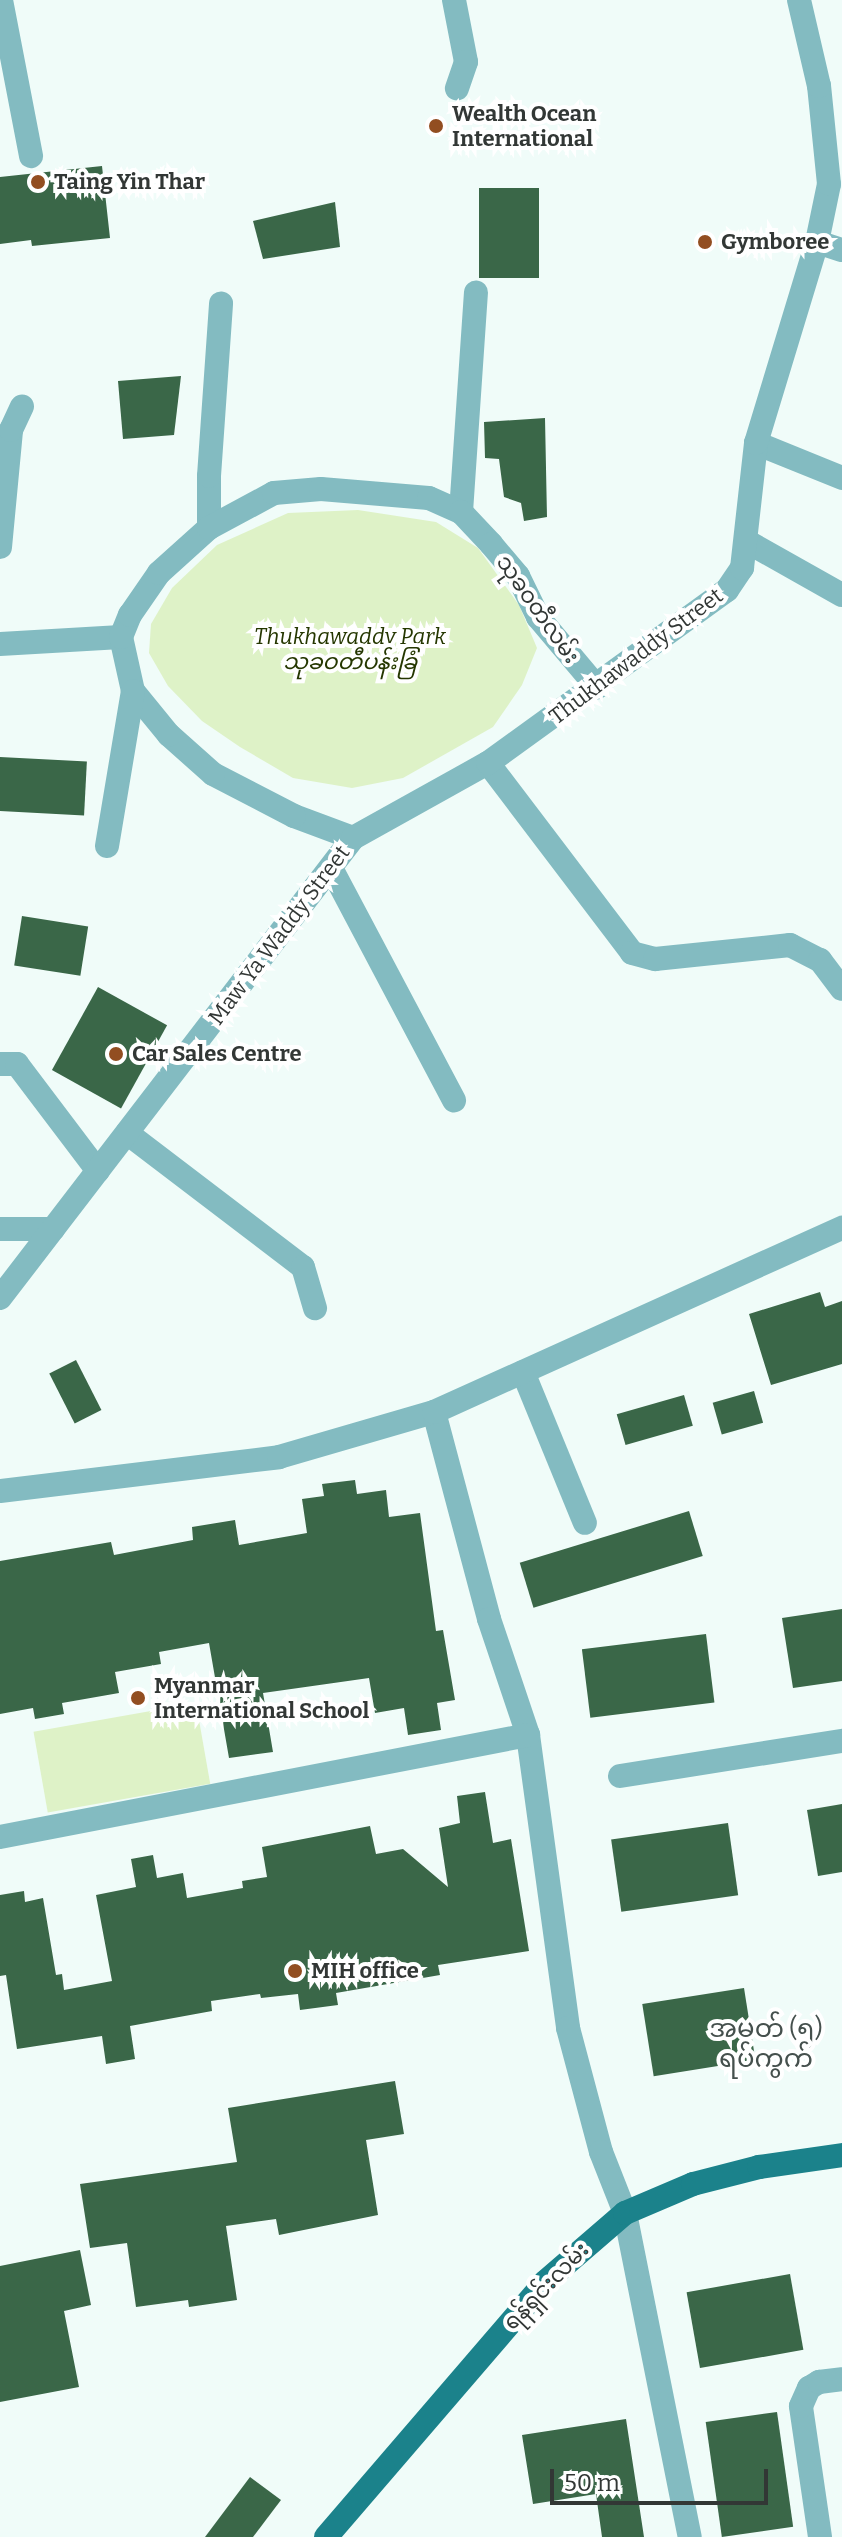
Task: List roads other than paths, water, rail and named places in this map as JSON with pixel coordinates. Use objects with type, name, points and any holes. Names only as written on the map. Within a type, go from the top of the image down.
[{"type":"main road","name":"ရန်ရှင်းလမ်း","points":[[326,2537],[545,2282],[625,2213],[693,2184],[759,2167],[842,2155]]},
{"type":"street","points":[[1,0],[31,156]]},
{"type":"street","points":[[454,0],[466,62],[457,88]]},
{"type":"street","name":"Thukhawaddy Street","points":[[353,838],[488,763],[727,590],[742,568],[756,443],[817,242],[829,184],[831,84],[799,0]]},
{"type":"street","points":[[817,242],[842,250]]},
{"type":"street","points":[[461,512],[476,293]]},
{"type":"street","points":[[209,528],[209,476],[221,303]]},
{"type":"street","points":[[0,547],[11,430],[22,406]]},
{"type":"street","points":[[756,443],[842,478]]},
{"type":"street","name":"သုခဝတီလမ်း","points":[[121,637],[130,615],[159,573],[209,528],[274,493],[321,489],[429,498],[461,512],[518,576],[538,617],[597,687]]},
{"type":"street","points":[[746,541],[842,595]]},
{"type":"street","points":[[0,644],[121,637],[133,691],[107,846]]},
{"type":"street","points":[[133,691],[169,735],[213,774],[294,816],[353,838]]},
{"type":"street","points":[[488,763],[632,953],[655,959],[790,945],[820,960],[842,989]]},
{"type":"street","name":"Maw Ya Waddy Street","points":[[0,1298],[353,838]]},
{"type":"street","points":[[331,868],[454,1100]]},
{"type":"street","points":[[0,1064],[17,1064],[98,1171]]},
{"type":"street","points":[[127,1133],[303,1267],[315,1308]]},
{"type":"street","points":[[0,1491],[279,1457],[434,1412],[842,1228]]},
{"type":"street","points":[[0,1229],[53,1229]]},
{"type":"street","points":[[523,1372],[585,1523]]},
{"type":"street","points":[[434,1412],[489,1619],[528,1735],[568,2028],[601,2152],[625,2213],[690,2537]]},
{"type":"street","points":[[0,1837],[528,1735]]},
{"type":"street","points":[[620,1776],[842,1741]]},
{"type":"street","points":[[820,2537],[801,2406],[809,2388],[819,2382],[842,2379]]},
{"type":"place","name":"Wealth Ocean International","points":[[436,126]]},
{"type":"place","name":"Taing Yin Thar","points":[[38,182]]},
{"type":"place","name":"Gymboree","points":[[705,242]]},
{"type":"place","name":"Car Sales Centre","points":[[116,1054]]},
{"type":"place","name":"Myanmar International School","points":[[138,1698]]},
{"type":"place","name":"MIH office","points":[[295,1971]]},
{"type":"district","name":"အမှတ် (၅) ရပ်ကွက်","points":[[766,2044]]},
{"type":"park label","name":"Thukhawaddy Park သုခဝတီပန်းခြံ","points":[[350,648]]}]
